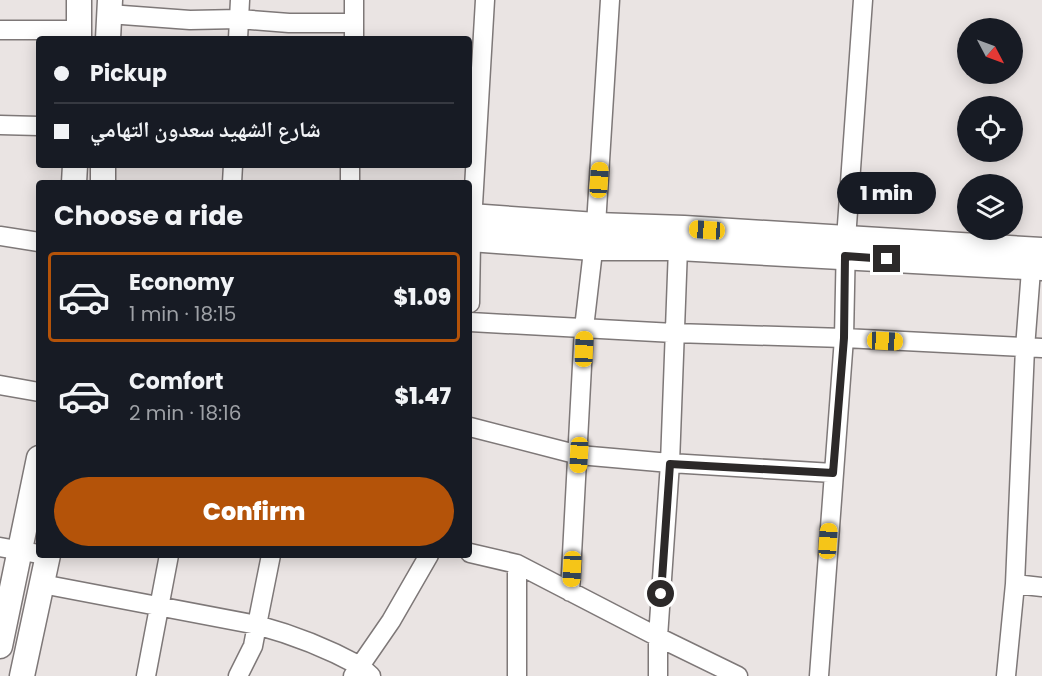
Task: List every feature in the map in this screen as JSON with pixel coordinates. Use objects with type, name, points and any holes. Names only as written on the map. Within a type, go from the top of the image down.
[{"type":"street","points":[[0,30],[79,35],[79,0]]},
{"type":"street","points":[[238,36],[240,0]]},
{"type":"street","points":[[108,36],[109,7],[190,20],[238,19],[354,31],[354,0]]},
{"type":"street","points":[[472,198],[485,0]]},
{"type":"street","points":[[570,592],[584,328],[594,237],[610,0]]},
{"type":"street","points":[[819,676],[844,338],[846,248],[863,0]]},
{"type":"street","points":[[0,125],[36,126]]},
{"type":"street","points":[[472,228],[594,237],[678,248],[846,248],[1037,259],[1034,348],[1006,676]]},
{"type":"street","points":[[594,237],[684,228],[846,248]]},
{"type":"street","points":[[0,236],[36,242]]},
{"type":"street","points":[[658,676],[658,637],[670,464],[678,248]]},
{"type":"street","points":[[472,322],[1034,348]]},
{"type":"street","points":[[0,385],[36,391]]},
{"type":"street","points":[[472,428],[579,455],[670,464],[833,473]]},
{"type":"street","points":[[0,646],[36,472]]},
{"type":"street","points":[[472,553],[517,564],[738,676]]},
{"type":"street","points":[[22,676],[46,558]]},
{"type":"street","points":[[146,676],[168,558]]},
{"type":"street","points":[[238,676],[253,646],[270,558]]},
{"type":"street","points":[[42,584],[257,625],[298,637],[361,673],[427,558]]},
{"type":"street","points":[[516,676],[517,564]]},
{"type":"street","points":[[1015,584],[1042,588]]},
{"type":"route","points":[[661,594],[670,464],[833,473],[844,338],[845,256],[887,259]]}]
